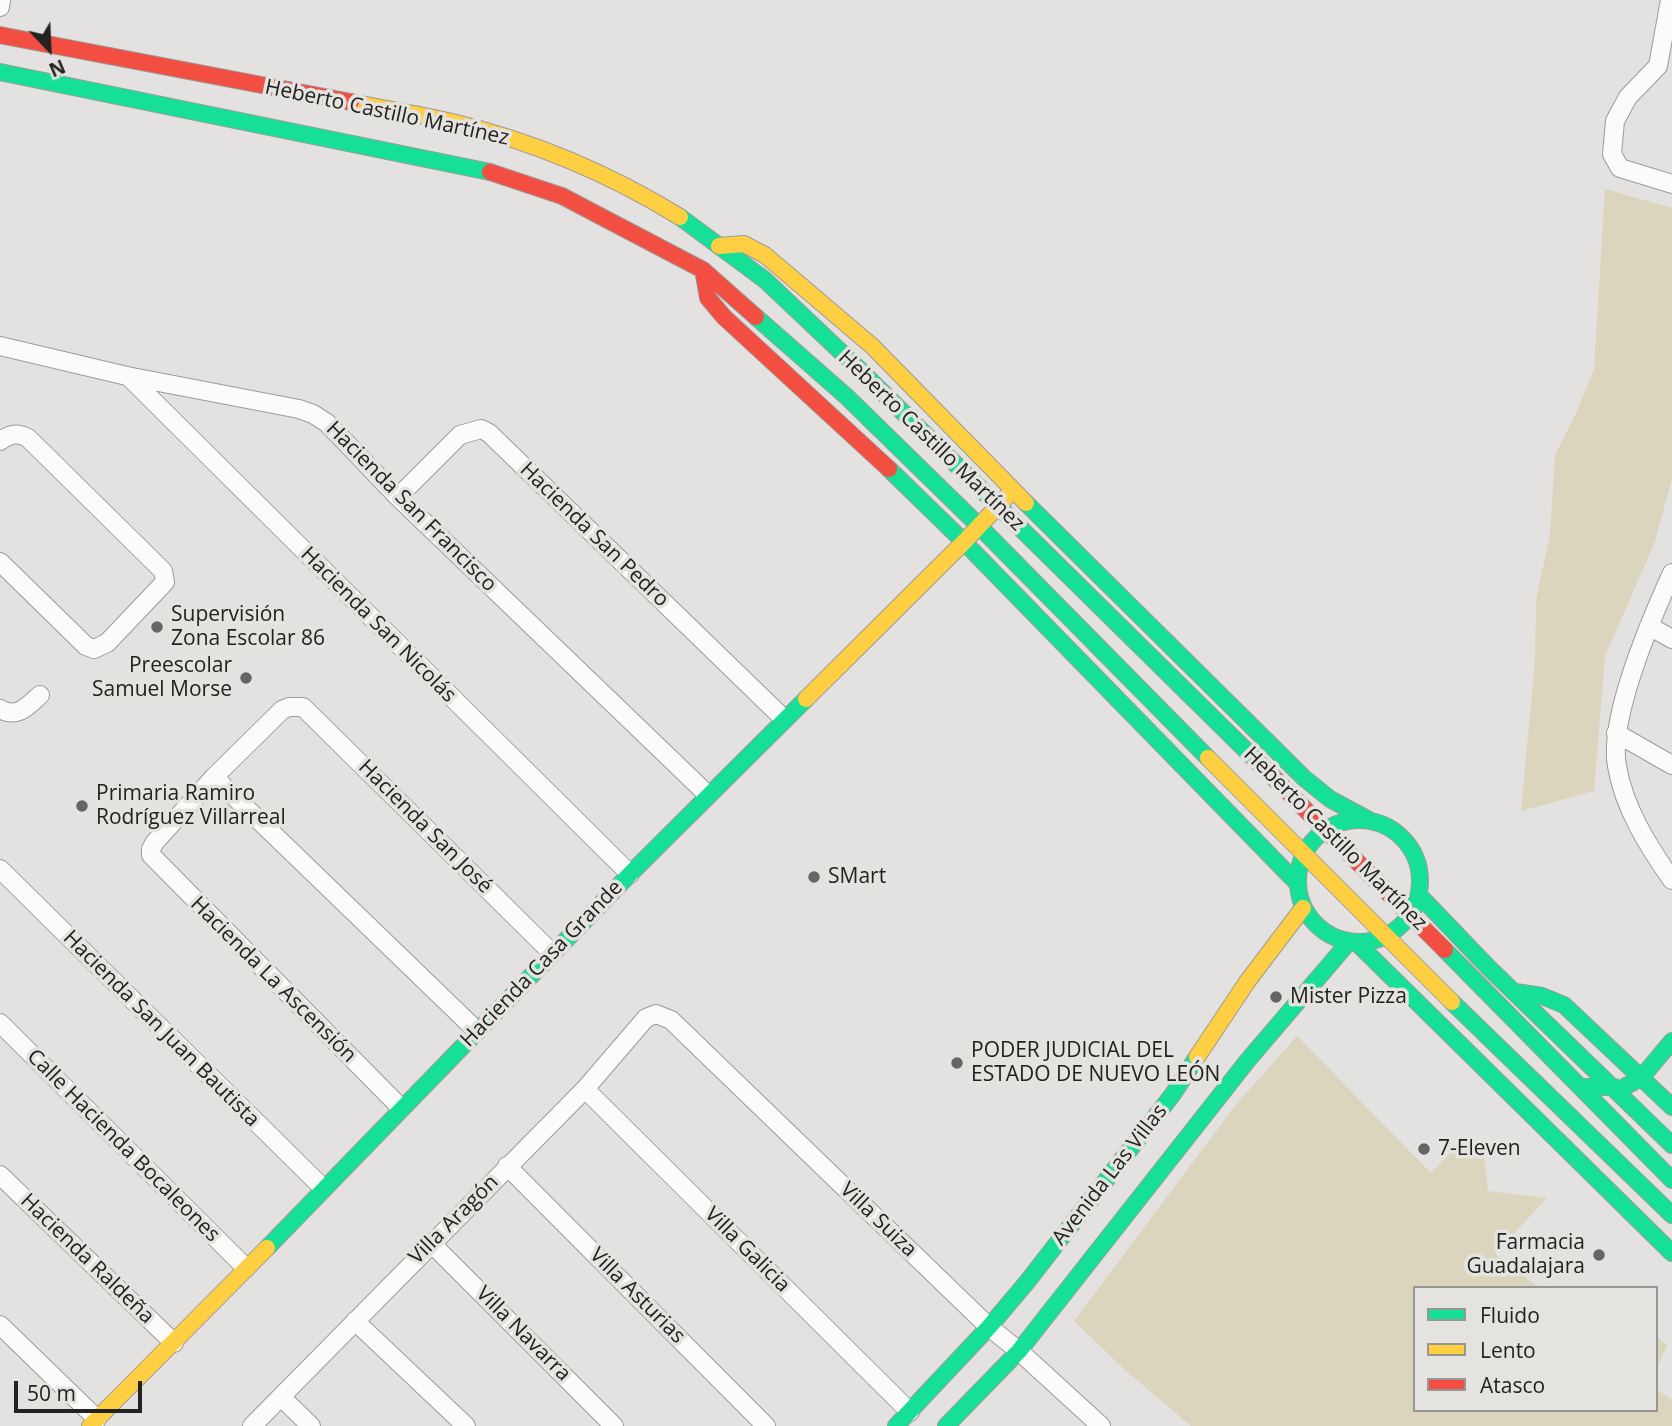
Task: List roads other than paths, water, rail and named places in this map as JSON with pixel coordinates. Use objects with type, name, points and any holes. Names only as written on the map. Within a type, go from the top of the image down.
[{"type":"street","points":[[0,7],[2,0]]},
{"type":"street","points":[[1670,0],[1665,69],[1620,109],[1615,121],[1612,146],[1616,164],[1620,168],[1672,184]]},
{"type":"street","name":"Heberto Castillo Martínez","points":[[0,34],[440,120],[506,137],[569,159],[640,193],[680,217],[765,280],[998,506],[1326,829],[1672,1180]]},
{"type":"street","name":"Heberto Castillo Martínez","points":[[0,72],[489,172],[562,196],[703,270],[848,397],[1385,937],[1672,1215]]},
{"type":"street","points":[[1296,882],[964,541],[724,317],[708,298],[703,270],[719,246],[744,244],[765,255],[872,346],[1013,490],[1304,778],[1330,799],[1368,820],[1390,828],[1407,842],[1419,869],[1419,895],[1409,913],[1385,937],[1353,944]]},
{"type":"street","name":"Hacienda San Francisco","points":[[0,346],[127,376],[313,414],[327,423],[398,498],[708,795]]},
{"type":"street","name":"Hacienda San Nicolás","points":[[127,376],[630,874]]},
{"type":"street","name":"Hacienda San Pedro","points":[[398,498],[460,435],[481,429],[489,433],[785,719]]},
{"type":"street","points":[[0,441],[9,435],[20,433],[28,438],[166,577],[163,586],[107,643],[94,649],[86,646],[0,562]]},
{"type":"street","name":"Hacienda Casa Grande","points":[[93,1422],[174,1343],[552,953],[1013,490]]},
{"type":"street","points":[[1672,573],[1648,626],[1616,733],[1616,765],[1627,802],[1645,839],[1672,880]]},
{"type":"street","points":[[1648,626],[1672,639]]},
{"type":"street","points":[[0,709],[16,713],[40,695]]},
{"type":"street","name":"Hacienda San José","points":[[215,776],[282,710],[303,707],[552,953]]},
{"type":"street","points":[[1616,733],[1672,765]]},
{"type":"street","points":[[215,776],[477,1031]]},
{"type":"street","name":"Hacienda La Ascensión","points":[[215,776],[151,849],[154,860],[401,1108]]},
{"type":"street","points":[[1368,820],[1339,822],[1313,839],[1303,853],[1296,882],[1303,908],[1327,933],[1353,944],[1672,1253]]},
{"type":"street","name":"Hacienda San Juan Bautista","points":[[0,869],[323,1188]]},
{"type":"street","points":[[1419,895],[1672,1145]]},
{"type":"street","name":"Avenida Las Villas","points":[[896,1426],[989,1327],[1173,1094],[1247,982],[1303,908]]},
{"type":"street","name":"Avenida Las Villas","points":[[946,1426],[1019,1351],[1248,1060],[1353,944]]},
{"type":"street","points":[[1516,992],[1542,996],[1564,1005],[1672,1107]]},
{"type":"street","name":"Villa Suiza","points":[[656,1014],[671,1020],[989,1327],[1101,1426]]},
{"type":"street","name":"Villa Aragón","points":[[252,1426],[585,1089],[646,1018],[656,1014]]},
{"type":"street","name":"Calle Hacienda Bocaleones","points":[[0,1023],[246,1268]]},
{"type":"street","points":[[1580,1087],[1632,1084],[1641,1079],[1672,1041]]},
{"type":"street","name":"Villa Galicia","points":[[585,1089],[909,1412]]},
{"type":"street","name":"Villa Asturias","points":[[507,1166],[766,1426]]},
{"type":"street","name":"Hacienda Raldeña","points":[[0,1175],[174,1343]]},
{"type":"street","name":"Villa Navarra","points":[[431,1242],[614,1426]]},
{"type":"street","points":[[355,1321],[466,1426]]},
{"type":"street","points":[[0,1325],[93,1422]]},
{"type":"street","points":[[281,1397],[311,1426]]},
{"type":"place","name":"Supervisión Zona Escolar 86","points":[[157,627]]},
{"type":"place","name":"Preescolar Samuel Morse","points":[[246,678]]},
{"type":"place","name":"Primaria Ramiro Rodríguez Villarreal","points":[[82,806]]},
{"type":"place","name":"SMart","points":[[814,877]]},
{"type":"place","name":"Mister Pizza","points":[[1276,997]]},
{"type":"place","name":"PODER JUDICIAL DEL ESTADO DE NUEVO LEÓN","points":[[957,1063]]},
{"type":"place","name":"7-Eleven","points":[[1424,1149]]},
{"type":"place","name":"Farmacia Guadalajara","points":[[1599,1255]]}]
